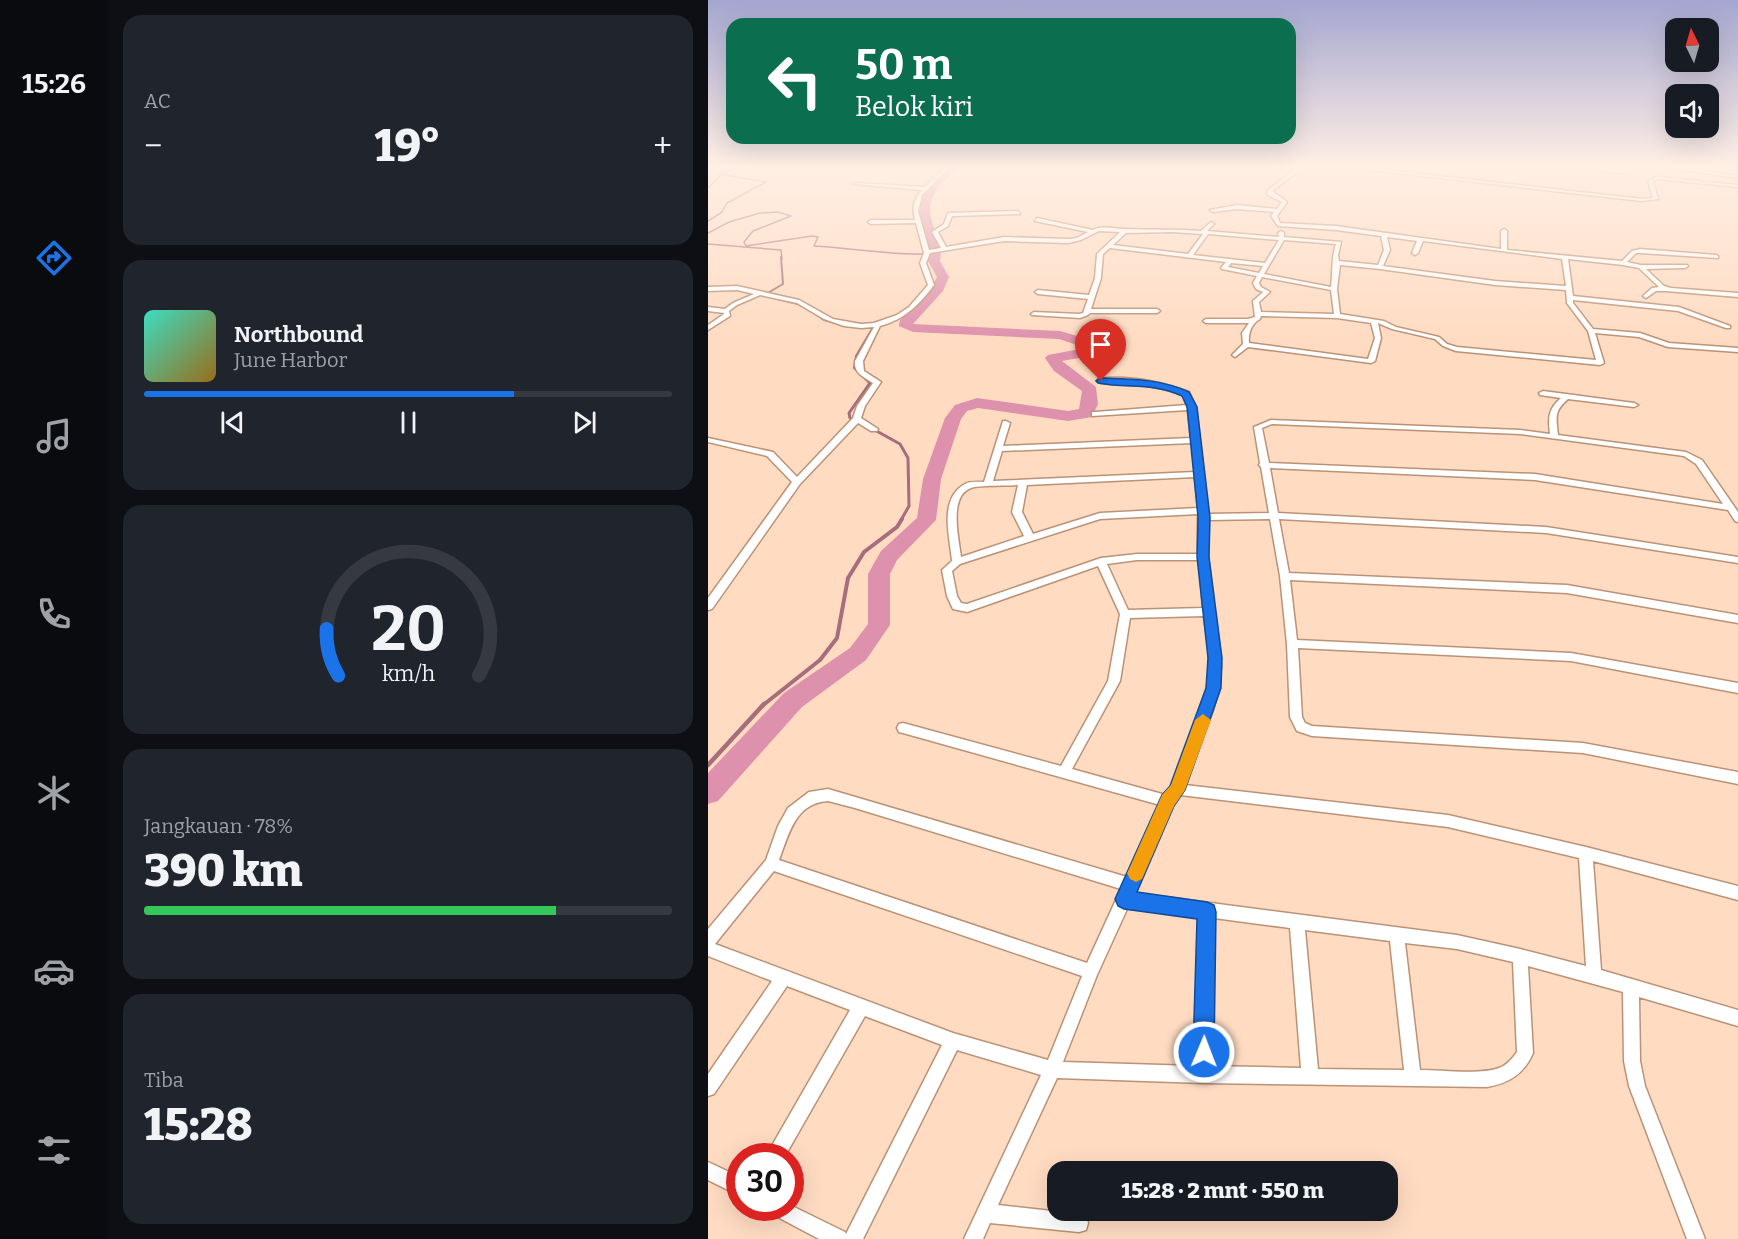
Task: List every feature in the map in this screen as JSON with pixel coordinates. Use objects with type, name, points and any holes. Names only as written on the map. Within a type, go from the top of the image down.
[{"type":"street","points":[[708,289],[737,288],[809,305],[830,320],[878,327],[892,322],[919,300],[931,285],[923,263],[927,252],[919,225]]},
{"type":"street","points":[[945,250],[935,232],[946,225]]},
{"type":"street","points":[[1061,225],[1092,231],[1172,230],[1338,242],[1340,244],[1335,255],[1337,263],[1334,289],[1337,316]]},
{"type":"street","points":[[1189,257],[1210,225]]},
{"type":"street","points":[[1236,355],[1246,345],[1245,333],[1256,317],[1256,301],[1267,292],[1256,286],[1282,239],[1278,225]]},
{"type":"street","points":[[1290,225],[1336,228],[1641,267],[1684,266]]},
{"type":"street","points":[[927,252],[1004,240],[1068,242],[1079,239],[1092,231]]},
{"type":"street","points":[[1087,311],[1098,278],[1098,258],[1125,231]]},
{"type":"street","points":[[1504,231],[1504,251]]},
{"type":"street","points":[[1380,267],[1387,250],[1384,235]]},
{"type":"street","points":[[1415,253],[1420,240]]},
{"type":"street","points":[[1108,246],[1267,266]]},
{"type":"street","points":[[1623,263],[1634,252],[1640,251],[1716,257]]},
{"type":"street","points":[[1206,321],[1256,317],[1337,316],[1382,322],[1394,328],[1437,338],[1449,347],[1600,363],[1591,331],[1573,308],[1565,257]]},
{"type":"street","points":[[1230,261],[1225,268],[1261,277],[1334,289]]},
{"type":"street","points":[[1337,263],[1495,283],[1569,288]]},
{"type":"street","points":[[1641,267],[1665,289]]},
{"type":"street","points":[[1646,296],[1654,289],[1738,295]]},
{"type":"street","points":[[1038,292],[1090,297]]},
{"type":"street","points":[[708,309],[726,311],[735,303],[758,294]]},
{"type":"street","points":[[1570,298],[1679,309],[1728,327]]},
{"type":"street","points":[[708,328],[725,318],[728,315],[726,311]]},
{"type":"street","points":[[1034,314],[1080,316],[1087,311],[1157,311]]},
{"type":"street","points":[[1246,345],[1371,361],[1378,338],[1374,321]]},
{"type":"street","points":[[708,606],[797,482],[855,421],[861,406],[877,382],[861,373],[858,367],[878,327]]},
{"type":"street","points":[[1591,331],[1640,335],[1668,345],[1738,350]]},
{"type":"street","points":[[973,1239],[1052,1070],[1091,972],[1173,795],[1213,688],[1215,658],[1203,557],[1204,514],[1192,407],[1186,394],[1175,389],[1146,382],[1101,381]]},
{"type":"street","points":[[1543,393],[1634,405]]},
{"type":"street","points":[[1554,435],[1552,413],[1555,406],[1567,396]]},
{"type":"street","points":[[1095,414],[1192,407]]},
{"type":"street","points":[[855,421],[874,429]]},
{"type":"street","points":[[1738,519],[1693,457],[1554,435],[1271,422],[1258,427],[1272,516],[1285,576],[1296,717],[1301,727],[1312,731],[1583,748],[1738,778]]},
{"type":"street","points":[[988,483],[1006,423]]},
{"type":"street","points":[[708,440],[770,454],[797,482]]},
{"type":"street","points":[[999,449],[1196,440]]},
{"type":"street","points":[[1263,465],[1535,477],[1730,508]]},
{"type":"street","points":[[957,562],[951,520],[954,507],[965,488],[988,483],[1198,474]]},
{"type":"street","points":[[1023,482],[1017,512],[1030,538]]},
{"type":"street","points":[[1203,557],[1137,557],[1101,561],[967,608],[957,606],[947,575],[947,570],[957,562],[1100,516],[1204,514],[1546,530],[1738,560]]},
{"type":"street","points":[[1064,772],[1114,681],[1125,615],[1101,561]]},
{"type":"street","points":[[1285,576],[1567,589],[1738,619]]},
{"type":"street","points":[[1125,615],[1210,612]]},
{"type":"street","points":[[1292,644],[1577,658],[1738,687]]},
{"type":"street","points":[[903,728],[1064,772],[1173,795],[1448,821],[1586,853],[1738,893]]},
{"type":"street","points":[[708,941],[771,864],[793,812],[814,796],[828,795],[1131,885]]},
{"type":"street","points":[[1586,853],[1594,976]]},
{"type":"street","points":[[771,864],[1091,972]]},
{"type":"street","points":[[1124,899],[1207,912],[1396,933],[1520,956],[1738,1018]]},
{"type":"street","points":[[1203,1075],[1207,912]]},
{"type":"street","points":[[1297,921],[1310,1077]]},
{"type":"street","points":[[1396,933],[1413,1077]]},
{"type":"street","points":[[708,948],[953,1041],[1052,1070],[1203,1075],[1487,1079],[1510,1072],[1520,1064],[1525,1053],[1520,956]]},
{"type":"street","points":[[708,1088],[784,977]]},
{"type":"street","points":[[1631,987],[1632,1062],[1636,1086],[1696,1239]]},
{"type":"street","points":[[782,1143],[861,1006]]},
{"type":"street","points":[[853,1239],[953,1041]]},
{"type":"street","points":[[708,1171],[726,1180]]},
{"type":"street","points":[[986,1213],[1079,1223]]},
{"type":"street","points":[[803,1221],[838,1239]]},
{"type":"waterway","points":[[708,233],[724,225]]},
{"type":"waterway","points":[[769,225],[753,231],[744,242],[746,246],[812,236],[818,237],[814,246],[924,254]]},
{"type":"waterway","points":[[708,792],[793,700],[858,654],[879,625],[879,574],[888,556],[926,520],[932,479],[953,418],[961,408],[977,403],[1068,416],[1086,413],[1090,404],[1090,390],[1064,371],[1053,358],[1085,353],[1089,349],[1086,343],[1060,335],[906,326],[906,320],[938,288],[943,277],[934,261],[936,252],[927,225]]},
{"type":"waterway","points":[[708,244],[781,250],[782,259]]},
{"type":"waterway","points":[[766,294],[783,284],[781,257]]},
{"type":"waterway","points":[[757,294],[802,305]]},
{"type":"waterway","points":[[813,312],[824,320],[839,324]]},
{"type":"waterway","points":[[860,374],[854,368],[856,356],[872,329],[867,326]]},
{"type":"waterway","points":[[855,421],[850,418],[849,413],[870,383],[859,372]]},
{"type":"waterway","points":[[873,429],[900,444],[908,458],[909,506],[901,520]]},
{"type":"waterway","points":[[763,706],[820,660],[837,638],[848,578],[864,552],[897,527],[902,519]]},
{"type":"waterway","points":[[708,765],[763,706]]},
{"type":"slow traffic","points":[[1136,873],[1168,801],[1177,790],[1191,747],[1203,720]]},
{"type":"route","points":[[1101,381],[1146,382],[1175,389],[1186,394],[1192,407],[1204,517],[1203,557],[1215,658],[1213,688],[1177,790],[1168,801],[1124,899],[1207,912],[1204,1052]]}]
